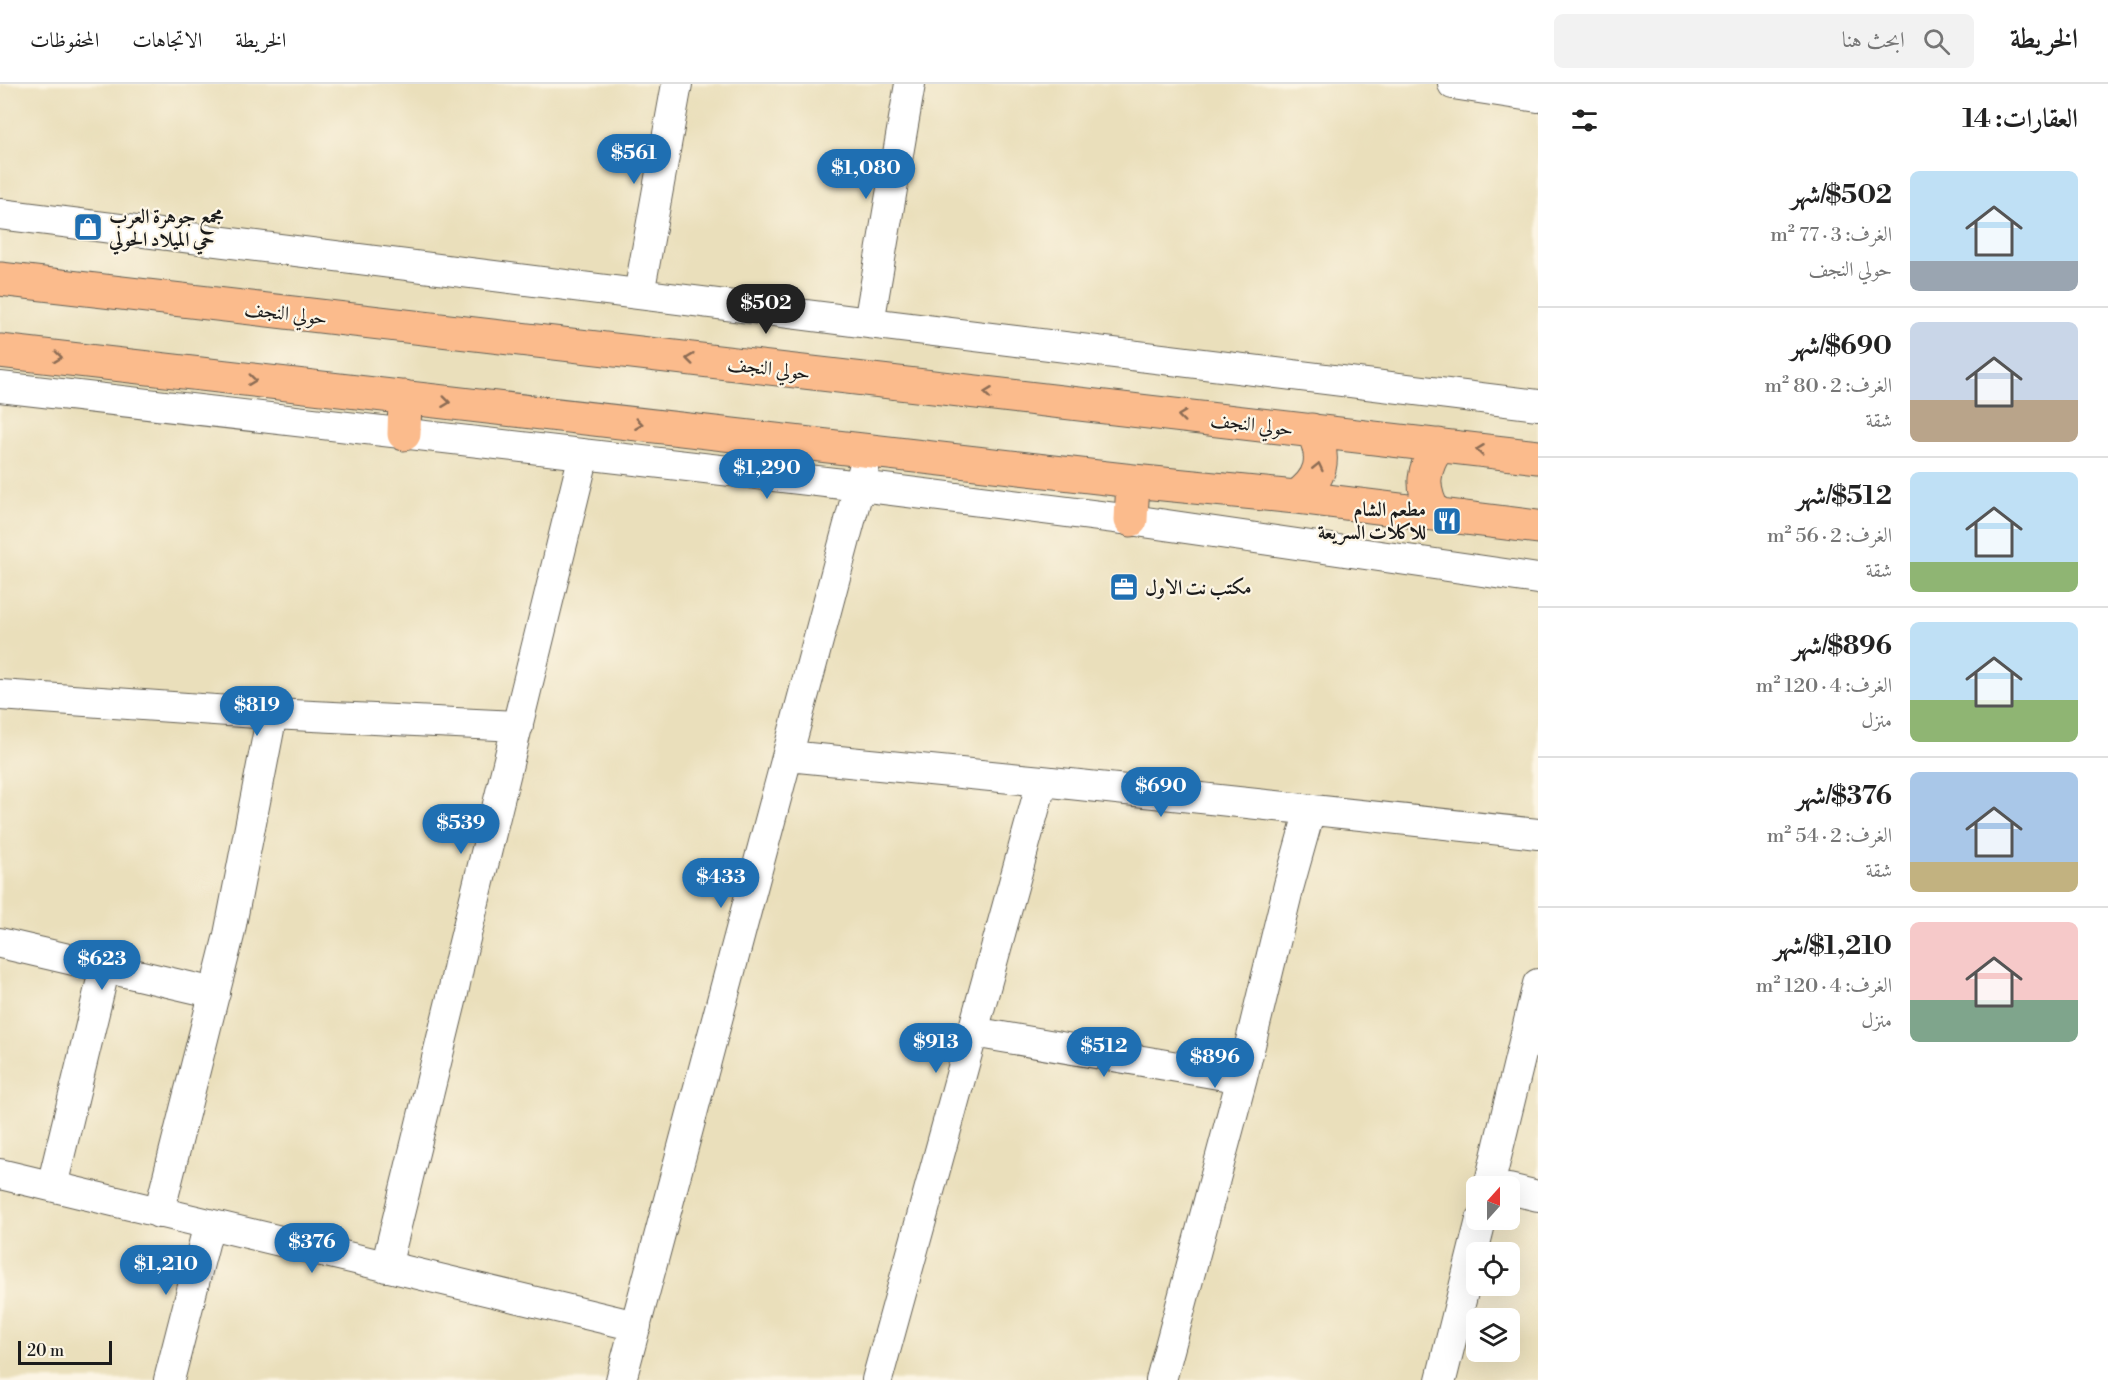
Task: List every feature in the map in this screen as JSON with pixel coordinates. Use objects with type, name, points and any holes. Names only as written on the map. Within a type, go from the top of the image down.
[{"type":"main road","name":"حولي النجف","points":[[0,279],[1538,457]]},
{"type":"main road","points":[[0,351],[1538,526]]},
{"type":"main road","points":[[404,434],[405,397]]},
{"type":"main road","points":[[1296,497],[1315,480],[1319,468],[1318,442],[1312,430]]},
{"type":"main road","points":[[1435,513],[1427,501],[1424,486],[1425,471],[1439,445]]},
{"type":"main road","points":[[1131,520],[1133,481]]},
{"type":"street","points":[[639,294],[677,84]]},
{"type":"street","points":[[868,324],[910,84]]},
{"type":"street","points":[[1453,84],[1538,97]]},
{"type":"street","points":[[0,214],[868,324],[1538,405]]},
{"type":"street","points":[[0,387],[860,486],[1131,520],[1538,579]]},
{"type":"street","points":[[621,1380],[869,451]]},
{"type":"street","points":[[386,1267],[584,454]]},
{"type":"street","points":[[0,695],[273,714],[518,726]]},
{"type":"street","points":[[159,1213],[229,935],[273,714]]},
{"type":"street","points":[[788,756],[1538,834]]},
{"type":"street","points":[[877,1380],[1042,781]]},
{"type":"street","points":[[1161,1380],[1242,1078],[1288,885],[1310,810]]},
{"type":"street","points":[[0,943],[215,993]]},
{"type":"street","points":[[52,1186],[105,967]]},
{"type":"street","points":[[1498,1176],[1538,984]]},
{"type":"street","points":[[973,1032],[1242,1078]]},
{"type":"street","points":[[0,1174],[636,1326]]},
{"type":"street","points":[[1520,1192],[1538,1196]]},
{"type":"street","points":[[169,1380],[209,1224]]},
{"type":"street","points":[[1441,1380],[1478,1230]]},
{"type":"place","name":"مجمع جوهرة العرب حي الميلاد الحولي","points":[[88,227]]},
{"type":"place","name":"مطعم الشام للاكلات السريعة","points":[[1447,521]]},
{"type":"place","name":"مكتب نت الاول","points":[[1124,587]]}]
